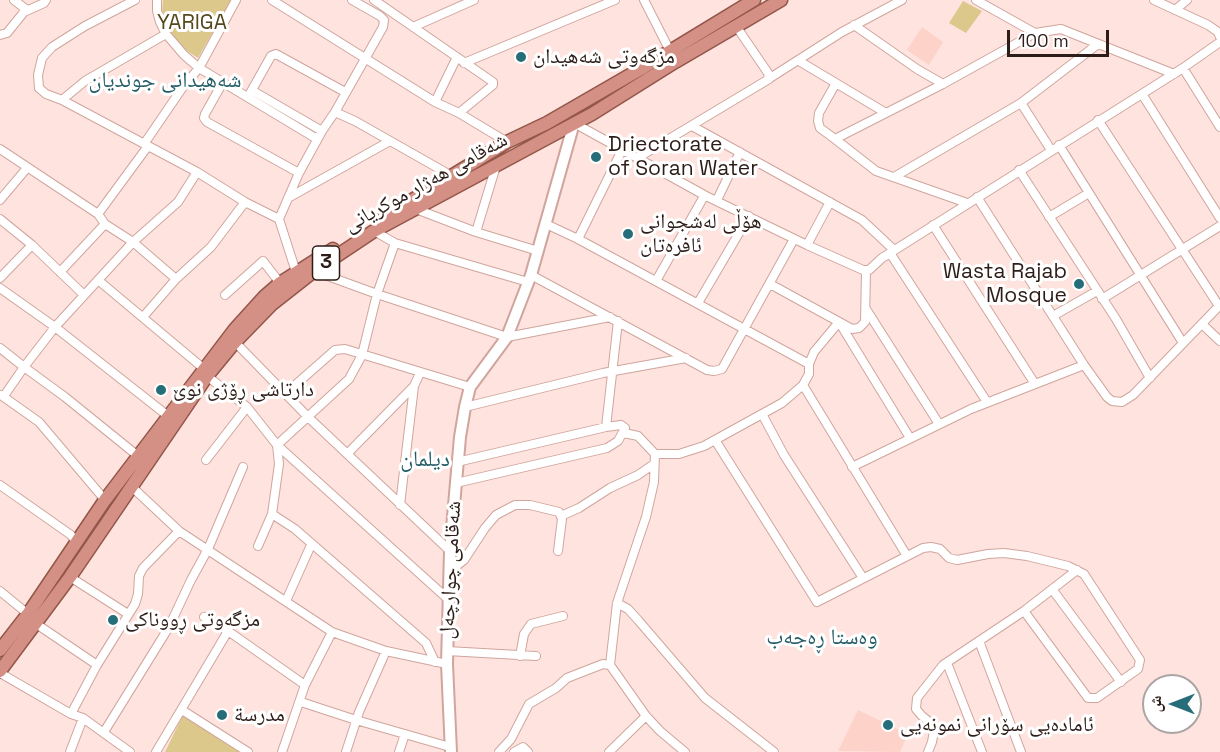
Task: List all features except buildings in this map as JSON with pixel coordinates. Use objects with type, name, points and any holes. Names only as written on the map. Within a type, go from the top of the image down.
[{"type":"highway","name":"شەقامی ھەژار موکریانی","points":[[0,672],[76,542],[105,500],[161,436],[235,329],[280,283],[507,142],[547,123],[754,0]]},
{"type":"highway","name":"شەقامی ھەژار موکریانی","points":[[161,436],[168,416],[205,372],[272,304],[314,271],[374,231],[574,123],[781,0]]},
{"type":"highway","points":[[716,22],[723,33]]},
{"type":"highway","name":"شەقامی ھەژار موکریانی","points":[[0,650],[70,578],[132,487],[145,453]]},
{"type":"main road","name":"شەقامی چوارچەل","points":[[450,749],[447,664],[449,572],[457,462],[465,407],[470,387],[507,337],[538,251],[574,123]]},
{"type":"street","points":[[14,0],[27,10]]},
{"type":"street","points":[[0,35],[7,33],[33,3],[44,3],[46,0]]},
{"type":"street","points":[[135,0],[85,26],[52,47],[42,58],[38,75],[39,88],[46,94],[62,100],[197,172],[245,202],[279,219]]},
{"type":"street","points":[[157,0],[157,11],[166,34],[177,49],[199,68],[251,94],[319,135]]},
{"type":"street","points":[[98,214],[183,87],[199,68],[236,0]]},
{"type":"street","points":[[272,0],[435,102],[459,112],[507,142]]},
{"type":"street","points":[[296,272],[279,219],[319,135],[335,112],[383,27],[384,20],[380,16],[352,0]]},
{"type":"street","points":[[374,0],[492,81],[493,84],[459,112]]},
{"type":"street","points":[[413,27],[474,0]]},
{"type":"street","points":[[464,63],[615,0]]},
{"type":"street","points":[[644,0],[670,51]]},
{"type":"street","points":[[639,157],[764,83],[854,26],[902,0]]},
{"type":"street","points":[[976,0],[1035,33]]},
{"type":"street","points":[[1154,0],[1219,34]]},
{"type":"street","points":[[1175,10],[1187,0]]},
{"type":"street","points":[[736,26],[770,78]]},
{"type":"street","points":[[854,26],[943,84]]},
{"type":"street","points":[[835,140],[1035,33],[1061,29],[1174,74]]},
{"type":"street","points":[[62,100],[85,81],[166,34]]},
{"type":"street","points":[[574,123],[706,196],[807,245],[863,270],[869,270],[892,251],[1174,74],[1220,42]]},
{"type":"street","points":[[894,177],[1021,103],[1098,44]]},
{"type":"street","points":[[251,94],[271,57],[276,54],[345,92]]},
{"type":"street","points":[[435,102],[457,57]]},
{"type":"street","points":[[799,61],[886,113]]},
{"type":"street","points":[[1183,68],[1220,127]]},
{"type":"street","points":[[223,82],[205,114],[204,118],[207,122],[299,173]]},
{"type":"street","points":[[836,83],[819,113],[820,128],[876,171],[967,203]]},
{"type":"street","points":[[1142,94],[1220,218]]},
{"type":"street","points":[[1021,103],[1051,150]]},
{"type":"street","points":[[335,112],[452,176]]},
{"type":"street","points":[[977,197],[1084,365],[1107,397],[1112,401],[1122,402],[1133,395],[1219,305],[1098,120]]},
{"type":"street","points":[[692,126],[862,220],[892,251],[987,402]]},
{"type":"street","points":[[288,198],[390,141]]},
{"type":"street","points":[[1059,145],[1184,343]]},
{"type":"street","points":[[0,149],[98,214],[105,224],[133,242],[176,279]]},
{"type":"street","points":[[578,239],[622,150]]},
{"type":"street","points":[[717,200],[740,152]]},
{"type":"street","points":[[476,232],[496,166]]},
{"type":"street","points":[[0,200],[27,168]]},
{"type":"street","points":[[1019,170],[1150,378]]},
{"type":"street","points":[[105,500],[39,422],[2,395],[55,327],[84,295],[133,242],[178,202],[197,172]]},
{"type":"street","points":[[1049,217],[1089,194]]},
{"type":"street","points":[[656,281],[706,196]]},
{"type":"street","points":[[143,317],[176,279],[211,247],[245,202]]},
{"type":"street","points":[[807,245],[830,202]]},
{"type":"street","points":[[416,209],[476,232],[538,251]]},
{"type":"street","points":[[698,303],[749,216]]},
{"type":"street","points":[[0,219],[32,245],[84,295]]},
{"type":"street","points":[[60,272],[105,224]]},
{"type":"street","points":[[546,224],[809,364]]},
{"type":"street","points":[[933,225],[1035,384]]},
{"type":"street","points":[[1102,299],[1220,226]]},
{"type":"street","points":[[374,231],[395,243],[529,279],[614,319],[707,370],[714,371],[722,369],[794,239]]},
{"type":"street","points":[[277,445],[349,379],[362,355],[376,294],[395,243]]},
{"type":"street","points":[[0,278],[32,245]]},
{"type":"street","points":[[225,295],[262,262],[266,263],[280,283]]},
{"type":"street","points":[[770,284],[852,329],[859,328],[865,322],[866,270]]},
{"type":"street","points":[[314,271],[507,337],[614,319]]},
{"type":"street","points":[[98,280],[247,407],[277,445],[449,600]]},
{"type":"street","points":[[0,288],[55,327],[168,416]]},
{"type":"street","points":[[1053,316],[1097,291]]},
{"type":"street","points":[[866,309],[939,424]]},
{"type":"street","points":[[606,427],[614,319]]},
{"type":"street","points":[[655,454],[679,454],[704,446],[782,403],[802,385],[809,374],[809,364],[814,352],[839,322]]},
{"type":"street","points":[[839,322],[910,438]]},
{"type":"street","points":[[1202,324],[1220,341]]},
{"type":"street","points":[[235,342],[308,417],[450,551]]},
{"type":"street","points":[[0,348],[145,453]]},
{"type":"street","points":[[285,394],[335,350],[345,349],[470,387]]},
{"type":"street","points":[[465,407],[611,371],[686,358]]},
{"type":"street","points":[[852,467],[987,402],[1084,365]]},
{"type":"street","points":[[400,505],[414,386],[420,373]]},
{"type":"street","points":[[802,385],[907,556]]},
{"type":"street","points":[[348,453],[414,386]]},
{"type":"street","points":[[206,460],[247,407]]},
{"type":"street","points":[[762,414],[784,455],[863,578]]},
{"type":"street","points":[[456,483],[607,448],[624,434],[625,427],[621,425],[606,427],[457,462]]},
{"type":"street","points":[[624,434],[639,436],[655,454],[654,482],[643,526],[617,603],[610,665],[646,716],[685,752]]},
{"type":"street","points":[[715,440],[817,602],[923,548],[940,549],[949,558],[957,560],[988,554],[1027,555],[1068,566],[1084,574],[1140,660],[1138,669],[1097,698],[1088,698],[1024,611]]},
{"type":"street","points":[[258,546],[272,514],[279,464],[277,445]]},
{"type":"street","points":[[561,516],[579,508],[654,464]]},
{"type":"street","points":[[104,732],[169,627],[208,549],[243,467]]},
{"type":"street","points":[[0,485],[71,535],[76,542]]},
{"type":"street","points":[[132,487],[179,531],[332,632],[386,651],[447,664]]},
{"type":"street","points":[[449,572],[464,560],[491,522],[506,509],[515,505],[530,505],[559,512],[562,519],[558,551]]},
{"type":"street","points":[[272,514],[295,529],[426,643],[435,662]]},
{"type":"street","points":[[71,714],[138,594],[139,576],[143,568],[179,531]]},
{"type":"street","points":[[286,601],[311,545]]},
{"type":"street","points":[[928,752],[934,731],[932,724],[916,709],[917,698],[947,663],[1024,611],[1077,570]]},
{"type":"street","points":[[70,578],[128,614]]},
{"type":"street","points":[[1052,589],[1120,682]]},
{"type":"street","points":[[0,591],[31,619],[97,665]]},
{"type":"street","points":[[617,603],[628,609],[639,620],[705,698],[774,752]]},
{"type":"street","points":[[520,656],[524,634],[531,624],[563,616]]},
{"type":"street","points":[[204,617],[228,630],[306,685]]},
{"type":"street","points":[[156,752],[228,630]]},
{"type":"street","points":[[282,752],[306,685],[332,632]]},
{"type":"street","points":[[979,641],[1021,752]]},
{"type":"street","points":[[346,752],[356,720],[386,651]]},
{"type":"street","points":[[447,651],[536,656]]},
{"type":"street","points":[[947,663],[982,752]]},
{"type":"street","points":[[499,752],[511,739],[525,710],[536,698],[556,688],[567,678],[603,664],[610,665]]},
{"type":"street","points":[[0,672],[71,714],[83,718],[104,732],[121,749],[130,752]]},
{"type":"street","points":[[300,702],[450,749]]},
{"type":"street","points":[[182,710],[248,752]]},
{"type":"street","points":[[609,752],[646,716]]},
{"type":"street","points":[[70,752],[83,718]]},
{"type":"street","points":[[399,752],[405,734]]},
{"type":"street","points":[[514,752],[522,747],[527,748],[528,752]]},
{"type":"shaded area","points":[[922,27],[943,42],[929,65],[907,50]]},
{"type":"shaded area","points":[[858,710],[908,734],[900,752],[838,751]]},
{"type":"green space","name":"YARIGA","points":[[163,0],[231,0],[198,58],[178,45],[167,27],[162,14]]},
{"type":"green space","points":[[963,1],[982,11],[966,33],[949,23]]},
{"type":"green space","points":[[183,715],[245,752],[165,752]]},
{"type":"place","name":"مزگەوتی شەهیدان","points":[[521,57]]},
{"type":"place","name":"Driectorate of Soran Water","points":[[596,157]]},
{"type":"place","name":"هۆڵی لەشجوانی ئافرەتان","points":[[628,234]]},
{"type":"place","name":"Wasta Rajab Mosque","points":[[1079,284]]},
{"type":"place","name":"دارتاشی ڕۆژی نوێ","points":[[161,390]]},
{"type":"place","name":"مزگەوتی ڕووناکی","points":[[113,620]]},
{"type":"place","name":"مدرسة","points":[[222,715]]},
{"type":"place","name":"ئامادەیی سۆرانی نمونەیی","points":[[888,725]]},
{"type":"district","name":"شەھیدانی جوندیان","points":[[165,81]]},
{"type":"district","name":"دیلمان","points":[[425,460]]},
{"type":"district","name":"وەستا ڕەجەب","points":[[822,638]]}]
